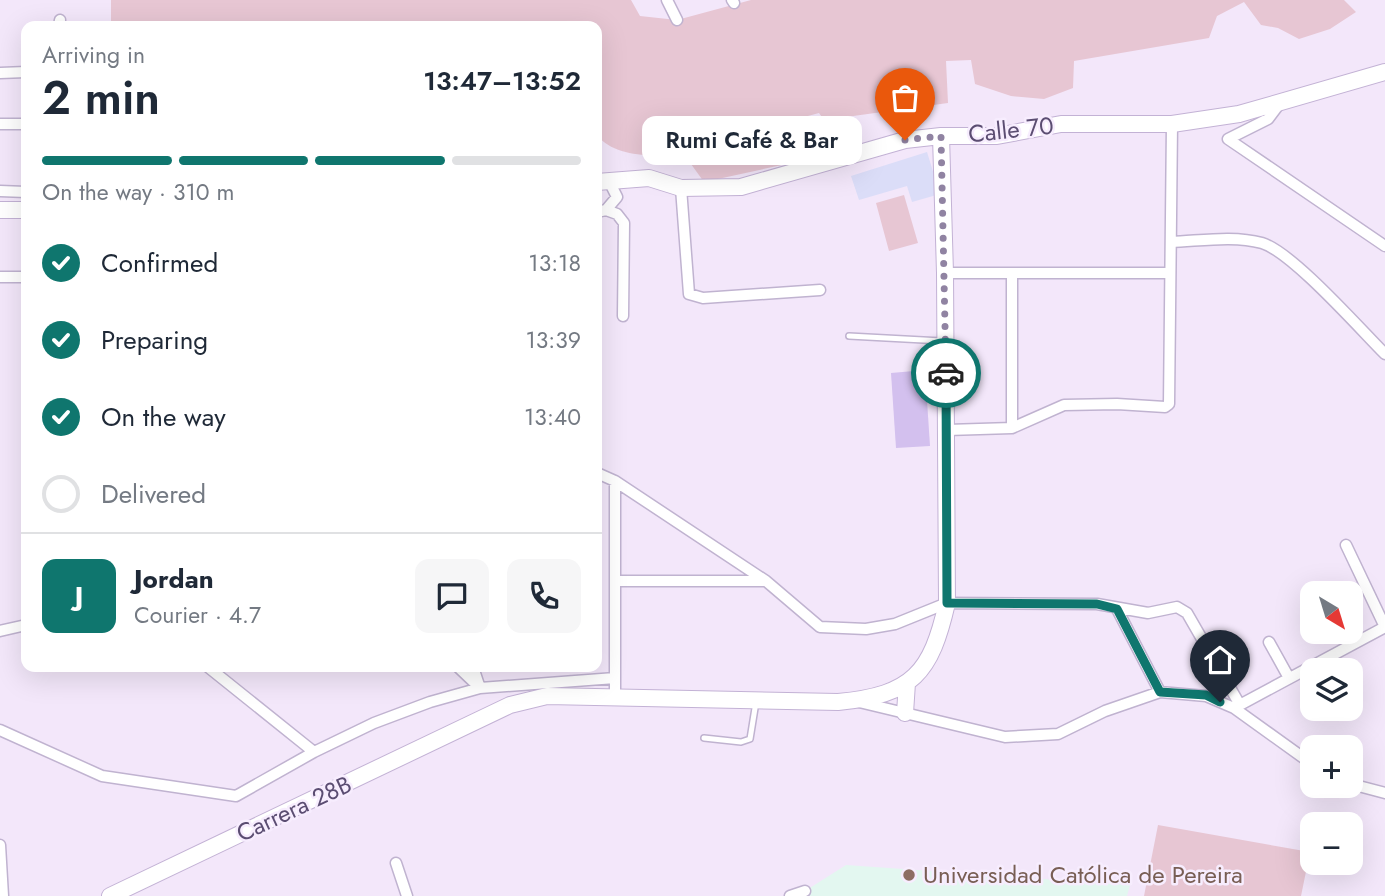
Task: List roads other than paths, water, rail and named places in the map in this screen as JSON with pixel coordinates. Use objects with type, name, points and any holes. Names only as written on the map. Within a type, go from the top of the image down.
[{"type":"street","points":[[667,0],[677,20]]},
{"type":"street","points":[[0,73],[21,72]]},
{"type":"street","name":"Calle 70","points":[[603,182],[649,178],[681,188],[741,187],[905,140],[941,136],[997,136],[1061,124],[1172,124],[1239,114],[1385,72]]},
{"type":"street","points":[[1282,100],[1268,119],[1228,139],[1385,246]]},
{"type":"street","points":[[0,124],[21,124]]},
{"type":"street","points":[[947,429],[1012,428],[1064,405],[1165,407],[1169,404],[1172,124]]},
{"type":"street","points":[[905,713],[906,683],[924,669],[934,651],[947,603],[944,517],[947,429],[945,273],[941,136]]},
{"type":"street","points":[[602,211],[617,197],[603,182]]},
{"type":"street","points":[[681,188],[689,294],[704,298],[820,290]]},
{"type":"street","points":[[0,191],[21,192]]},
{"type":"street","points":[[0,210],[21,210]]},
{"type":"street","points":[[602,211],[617,214],[624,223],[623,316]]},
{"type":"street","points":[[1171,242],[1241,239],[1264,244],[1305,274],[1385,354]]},
{"type":"street","points":[[945,273],[1170,273]]},
{"type":"street","points":[[1012,274],[1012,428]]},
{"type":"street","points":[[0,277],[21,277]]},
{"type":"street","points":[[602,474],[766,581],[820,627],[866,629],[895,624],[947,603],[1097,604],[1148,613],[1177,607],[1187,613],[1237,706]]},
{"type":"street","points":[[615,481],[615,696]]},
{"type":"street","points":[[1237,706],[1385,627],[1346,545]]},
{"type":"street","points":[[616,581],[766,581]]},
{"type":"street","points":[[1117,609],[1160,692]]},
{"type":"street","points":[[0,631],[21,626]]},
{"type":"street","points":[[1269,642],[1289,678]]},
{"type":"street","points":[[214,672],[314,752]]},
{"type":"street","points":[[463,672],[480,688]]},
{"type":"street","points":[[475,672],[480,688]]},
{"type":"street","points":[[0,730],[102,776],[236,796],[314,752],[374,723],[480,688],[615,678]]},
{"type":"street","name":"Carrera 28B","points":[[110,896],[509,705],[547,696],[756,702],[853,701],[906,683]]},
{"type":"street","points":[[853,701],[1005,737],[1058,734],[1105,711],[1160,692],[1206,695],[1237,706],[1300,755]]},
{"type":"street","points":[[1363,787],[1385,793]]},
{"type":"street","points":[[0,845],[3,896]]},
{"type":"street","points":[[396,863],[407,896]]},
{"type":"street","points":[[790,896],[805,891]]},
{"type":"lane","points":[[849,337],[945,341]]},
{"type":"lane","points":[[704,738],[741,742],[750,738],[756,702]]},
{"type":"place","name":"Rumi Café & Bar","points":[[905,140]]},
{"type":"place","name":"Universidad Católica de Pereira","points":[[909,875]]}]
